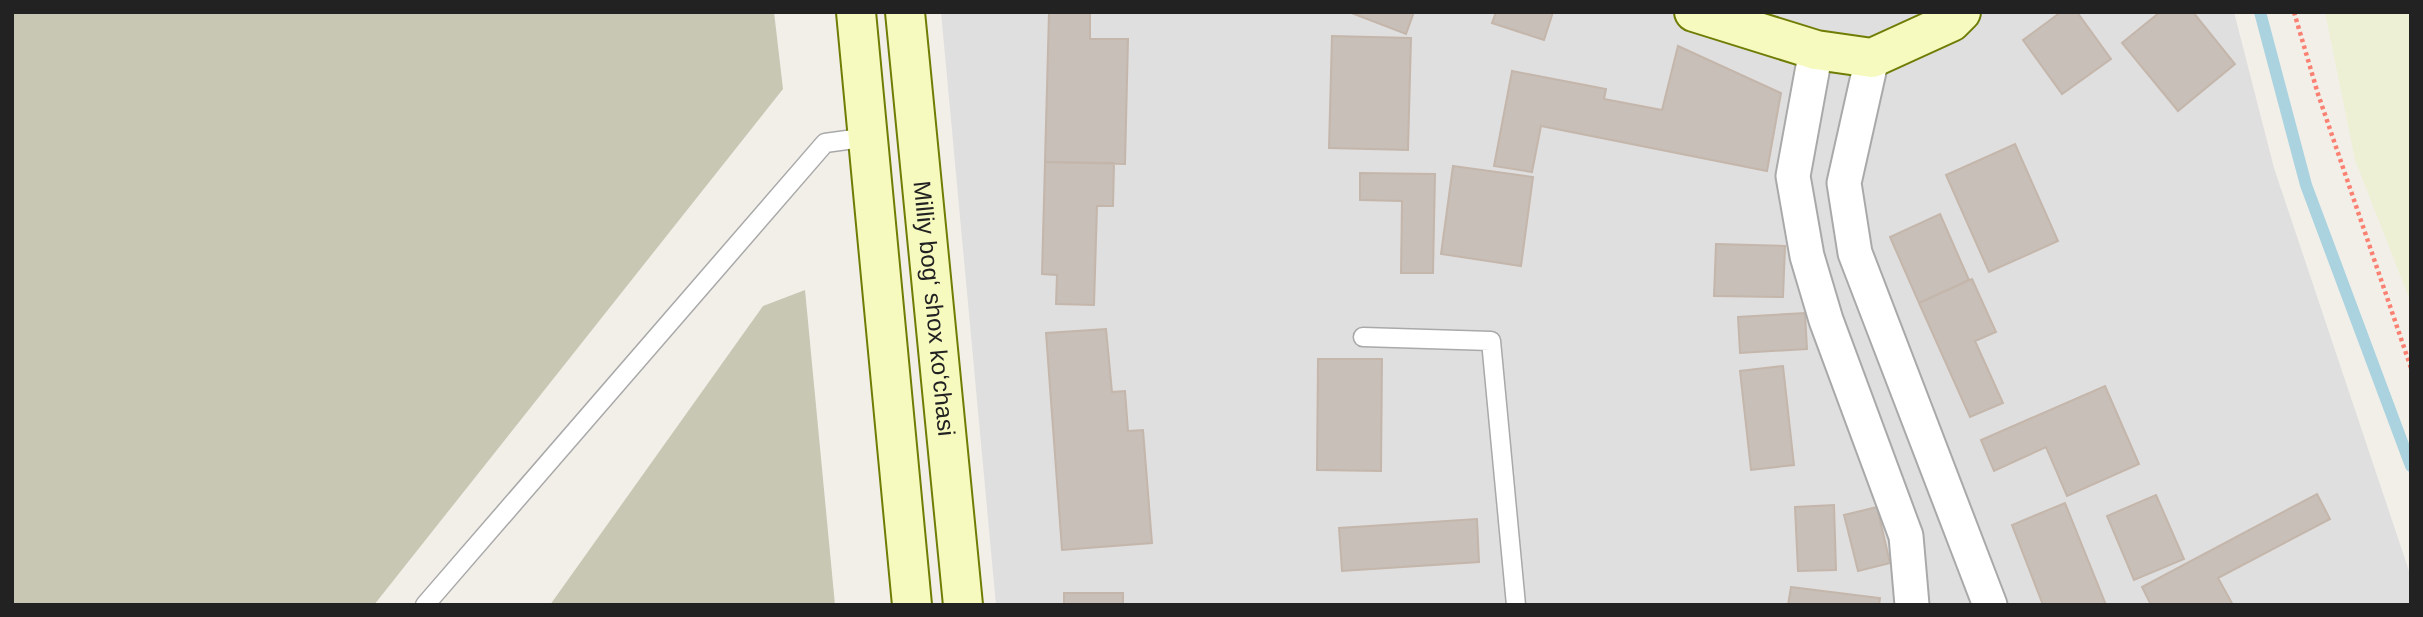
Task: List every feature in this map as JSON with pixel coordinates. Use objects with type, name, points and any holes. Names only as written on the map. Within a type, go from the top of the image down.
[{"type":"main road","name":"Milliy bog‘ shox ko‘chasi","points":[[856,12],[912,605]]},
{"type":"main road","name":"Milliy bog‘ shox ko‘chasi","points":[[905,12],[950,603]]},
{"type":"main road","points":[[1694,12],[1816,50],[1872,58],[1951,22],[1961,12]]},
{"type":"street","points":[[1816,50],[1793,176],[1805,243],[1826,320],[1906,536],[1912,605]]},
{"type":"street","points":[[1872,58],[1844,183],[1855,253],[1990,605]]},
{"type":"lane","points":[[425,605],[825,143],[869,137]]},
{"type":"lane","points":[[1363,337],[1491,341],[1516,605]]},
{"type":"path","points":[[2294,12],[2322,107],[2411,368]]},
{"type":"shaded area","points":[[12,12],[774,12],[783,89],[374,605],[12,605]]},
{"type":"shaded area","points":[[941,12],[2234,12],[2274,168],[2411,577],[2411,605],[996,605]]},
{"type":"shaded area","points":[[2325,12],[2411,12],[2411,303],[2355,160]]},
{"type":"shaded area","points":[[805,290],[835,605],[550,605],[763,306]]},
{"type":"building","points":[[1049,12],[1090,12],[1090,39],[1128,39],[1125,164],[1045,162]]},
{"type":"building","points":[[1349,12],[1414,12],[1406,34]]},
{"type":"building","points":[[1496,12],[1553,12],[1544,40],[1492,23]]},
{"type":"building","points":[[2061,12],[2077,12],[2111,59],[2062,94],[2023,40]]},
{"type":"building","points":[[2160,12],[2193,12],[2235,64],[2178,111],[2122,43]]},
{"type":"building","points":[[1332,36],[1411,38],[1408,150],[1329,148]]},
{"type":"building","points":[[1678,46],[1781,93],[1767,171],[1541,126],[1532,172],[1494,166],[1512,71],[1606,89],[1604,99],[1662,110]]},
{"type":"building","points":[[2015,144],[2058,241],[1989,272],[1946,175]]},
{"type":"building","points":[[1045,162],[1114,163],[1113,206],[1097,206],[1094,305],[1056,304],[1057,275],[1042,274]]},
{"type":"building","points":[[1453,166],[1533,177],[1521,266],[1441,254]]},
{"type":"building","points":[[1360,173],[1435,174],[1433,273],[1401,273],[1402,201],[1360,200]]},
{"type":"building","points":[[1940,214],[1969,280],[1919,303],[1890,237]]},
{"type":"building","points":[[1716,244],[1785,246],[1783,297],[1714,296]]},
{"type":"building","points":[[1972,279],[1996,332],[1975,341],[2003,403],[1970,417],[1919,303]]},
{"type":"building","points":[[1805,313],[1807,349],[1740,353],[1738,317]]},
{"type":"building","points":[[1106,329],[1112,392],[1125,391],[1128,431],[1143,430],[1152,543],[1062,550],[1046,333]]},
{"type":"building","points":[[1318,359],[1382,359],[1381,471],[1317,470]]},
{"type":"building","points":[[1783,366],[1794,465],[1751,470],[1740,371]]},
{"type":"building","points":[[2105,386],[2139,464],[2067,496],[2046,447],[1994,471],[1981,440]]},
{"type":"building","points":[[2317,494],[2330,519],[2218,578],[2233,605],[2151,605],[2142,587]]},
{"type":"building","points":[[2156,495],[2184,559],[2134,580],[2107,516]]},
{"type":"building","points":[[2065,503],[2106,605],[2043,605],[2012,525]]},
{"type":"building","points":[[1834,505],[1836,570],[1798,571],[1795,507]]},
{"type":"building","points":[[1877,507],[1890,563],[1858,571],[1844,515]]},
{"type":"building","points":[[1477,519],[1479,562],[1342,571],[1339,528]]},
{"type":"building","points":[[1791,587],[1880,598],[1879,605],[1788,605]]},
{"type":"building","points":[[1064,593],[1123,593],[1123,605],[1064,605]]},
{"type":"waterway","points":[[2260,12],[2306,185],[2411,466]]}]
